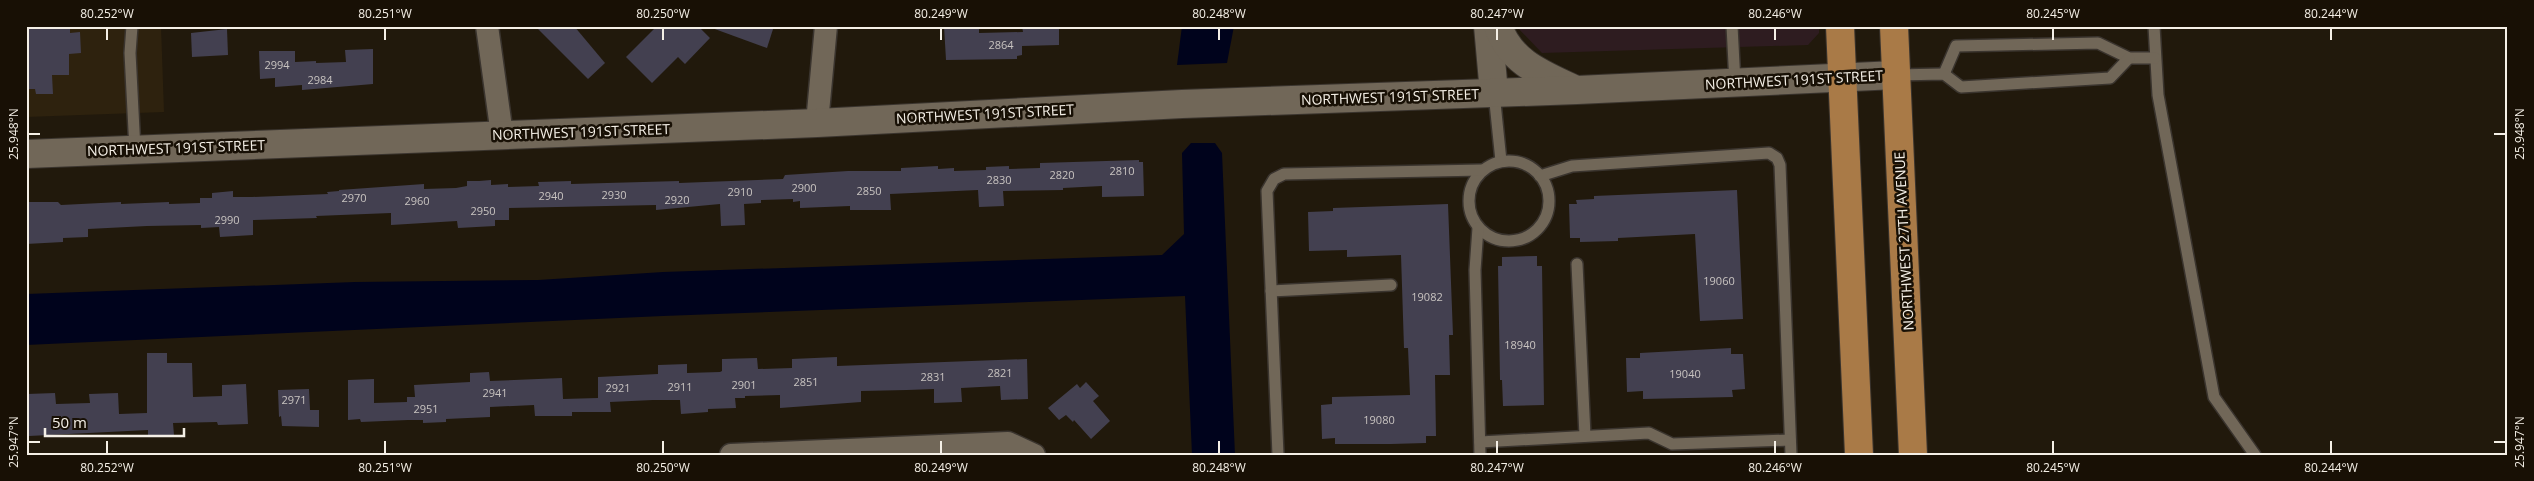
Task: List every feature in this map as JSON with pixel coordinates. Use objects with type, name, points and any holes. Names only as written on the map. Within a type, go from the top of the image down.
[{"type":"main road","points":[[1840,26],[1859,455]]},
{"type":"main road","name":"NORTHWEST 27TH AVENUE","points":[[1894,26],[1914,455]]},
{"type":"street","points":[[487,26],[502,135]]},
{"type":"street","points":[[817,123],[826,26]]},
{"type":"street","points":[[1488,26],[1494,93]]},
{"type":"street","points":[[1498,26],[1513,53],[1532,69],[1577,90]]},
{"type":"street","name":"NORTHWEST 191ST STREET","points":[[26,154],[817,123],[1182,104],[1577,90],[1896,74]]},
{"type":"street","points":[[731,455],[1008,443],[1034,454]]},
{"type":"lane","points":[[132,26],[130,53],[135,150]]},
{"type":"lane","points":[[1732,26],[1735,82]]},
{"type":"lane","points":[[2154,26],[2158,94],[2214,396],[2255,455]]},
{"type":"lane","points":[[1944,74],[1956,46],[2098,43],[2129,58],[2155,58]]},
{"type":"lane","name":"NORTHWEST 191ST STREET","points":[[1896,74],[1944,74],[1960,86],[2110,78],[2129,58]]},
{"type":"lane","points":[[1494,93],[1501,161]]},
{"type":"lane","points":[[1540,176],[1572,166],[1769,153],[1777,158],[1780,175],[1791,455]]},
{"type":"lane","points":[[1278,455],[1267,191],[1274,179],[1284,174],[1482,170],[1501,161],[1516,162],[1529,166],[1540,176],[1545,183],[1548,211],[1533,234],[1522,239],[1508,241],[1487,235],[1478,228]]},
{"type":"lane","points":[[1480,455],[1475,270],[1478,228],[1471,205],[1471,190],[1482,170]]},
{"type":"lane","points":[[1577,264],[1585,436]]},
{"type":"lane","points":[[1271,291],[1391,285]]},
{"type":"lane","points":[[1480,442],[1649,433],[1673,449],[1731,442],[1790,440]]},
{"type":"lane","points":[[1731,442],[1732,455]]},
{"type":"shaded area","points":[[26,26],[161,26],[164,112],[26,117]]},
{"type":"shaded area","points":[[1516,26],[1819,26],[1819,33],[1808,45],[1542,53]]},
{"type":"water","points":[[1182,26],[1234,26],[1227,63],[1177,65]]},
{"type":"water","points":[[1191,143],[1215,143],[1222,153],[1235,455],[1192,455],[1185,296],[663,316],[26,345],[26,294],[355,282],[538,280],[663,272],[1162,255],[1184,234],[1182,153]]},
{"type":"building","points":[[26,26],[70,26],[70,33],[80,32],[81,53],[69,54],[69,75],[52,75],[53,94],[36,94],[35,89],[26,89]]},
{"type":"building","points":[[535,26],[574,26],[605,63],[588,79]]},
{"type":"building","points":[[657,26],[698,26],[710,38],[685,64],[678,57],[652,83],[626,57]]},
{"type":"building","points":[[712,26],[774,26],[767,48],[712,28]]},
{"type":"building","points":[[944,26],[979,26],[979,33],[1023,32],[1022,26],[1059,26],[1059,45],[1022,46],[1022,55],[1017,56],[1017,59],[946,60]]},
{"type":"building","points":[[227,29],[228,55],[192,57],[191,33]]},
{"type":"building","points":[[373,49],[373,84],[302,90],[302,85],[275,87],[275,78],[260,79],[259,51],[295,51],[295,62],[316,61],[316,63],[346,62],[345,50]]},
{"type":"building","points":[[1139,160],[1139,162],[1143,162],[1144,196],[1102,197],[1102,186],[1063,188],[1063,190],[1003,191],[1004,206],[979,207],[978,190],[890,194],[891,210],[850,210],[850,206],[800,208],[800,201],[793,202],[793,199],[761,200],[761,203],[744,204],[745,225],[721,226],[720,204],[656,210],[656,205],[509,208],[509,220],[495,220],[495,226],[458,228],[457,221],[391,225],[391,213],[316,216],[317,218],[253,220],[253,235],[220,237],[219,227],[201,228],[201,225],[147,226],[88,229],[88,237],[63,238],[63,242],[26,244],[26,202],[58,202],[61,205],[121,202],[121,204],[200,203],[200,198],[212,198],[212,193],[233,191],[233,197],[328,194],[327,192],[339,190],[424,184],[424,189],[456,188],[467,186],[467,181],[491,180],[491,185],[508,184],[508,187],[539,186],[538,182],[571,181],[571,184],[679,181],[679,183],[783,179],[785,175],[848,171],[901,171],[901,168],[938,166],[938,169],[954,168],[954,171],[986,170],[986,167],[1009,166],[1009,169],[1040,168],[1040,163]]},
{"type":"building","points":[[1737,190],[1743,319],[1700,321],[1695,234],[1618,238],[1618,241],[1580,242],[1580,238],[1570,238],[1569,204],[1577,204],[1576,200],[1594,199],[1594,196]]},
{"type":"building","points":[[1448,204],[1453,335],[1449,335],[1450,375],[1435,375],[1436,436],[1426,436],[1426,443],[1391,444],[1335,444],[1335,438],[1322,439],[1321,405],[1332,404],[1332,397],[1410,395],[1408,348],[1404,348],[1401,255],[1347,257],[1347,250],[1309,251],[1308,212],[1333,211],[1333,208]]},
{"type":"building","points":[[1537,256],[1537,266],[1542,266],[1544,405],[1503,406],[1502,380],[1500,380],[1498,266],[1502,266],[1502,257]]},
{"type":"building","points":[[1731,348],[1731,354],[1743,354],[1745,389],[1732,390],[1733,397],[1643,399],[1643,391],[1627,392],[1626,358],[1640,358],[1640,353]]},
{"type":"building","points":[[147,353],[167,353],[167,363],[192,363],[193,397],[222,396],[222,385],[246,384],[248,424],[218,425],[217,422],[173,423],[174,435],[148,436],[148,430],[29,436],[27,394],[55,393],[56,404],[90,403],[89,394],[118,393],[119,414],[147,413]]},
{"type":"building","points":[[837,357],[837,366],[1027,359],[1028,399],[1001,400],[1000,386],[961,388],[962,402],[934,403],[934,389],[861,391],[861,402],[780,408],[780,395],[745,396],[745,398],[735,398],[736,408],[708,409],[708,412],[681,414],[680,400],[653,400],[610,402],[611,412],[572,412],[572,416],[535,416],[534,405],[490,407],[490,417],[446,419],[446,422],[423,423],[423,420],[408,420],[361,422],[360,419],[348,420],[348,380],[374,379],[374,403],[407,402],[407,397],[415,397],[414,385],[470,382],[470,373],[489,372],[490,381],[562,378],[563,399],[598,398],[598,377],[658,374],[658,365],[687,364],[687,373],[720,372],[722,371],[722,359],[757,358],[758,369],[792,368],[792,359]]},
{"type":"building","points":[[1086,382],[1099,396],[1093,401],[1110,421],[1091,439],[1074,420],[1073,422],[1066,415],[1059,420],[1048,408],[1077,384],[1080,388]]},
{"type":"building","points":[[309,389],[310,410],[319,410],[319,427],[282,426],[281,416],[279,417],[278,390]]}]
